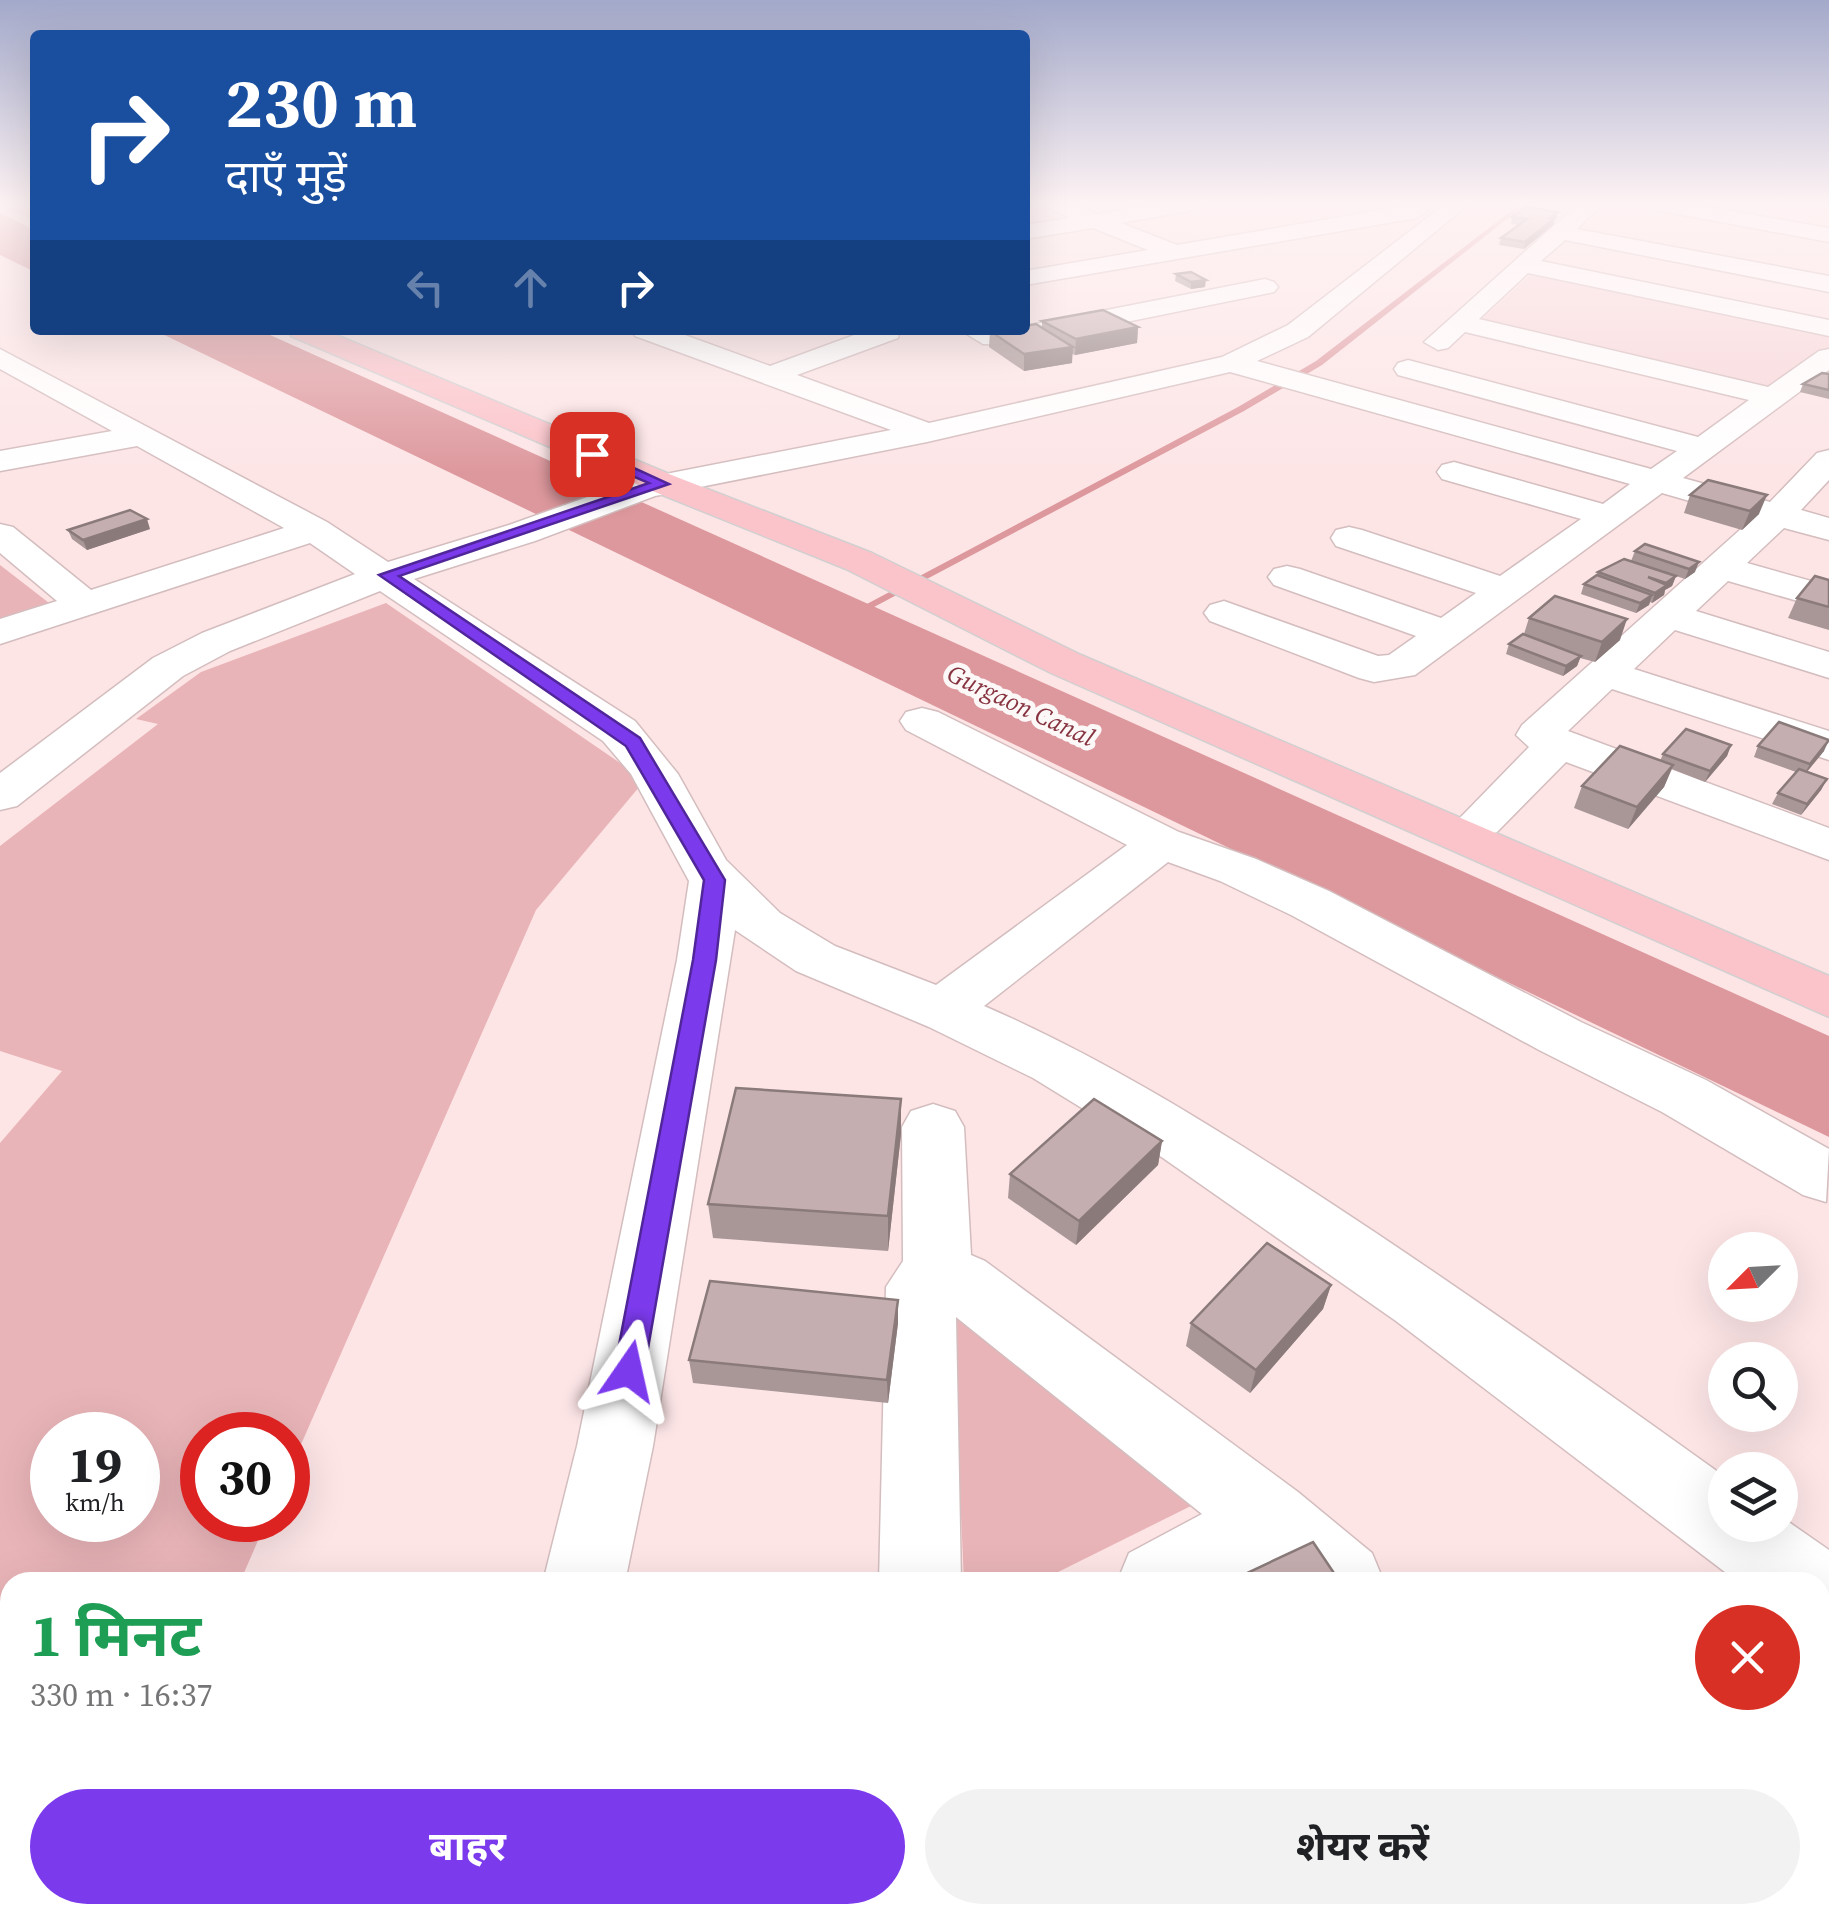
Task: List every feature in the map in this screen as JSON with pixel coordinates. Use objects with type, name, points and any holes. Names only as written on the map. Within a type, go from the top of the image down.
[{"type":"main road","points":[[313,335],[661,484],[868,556],[1829,969]]},
{"type":"main road","points":[[343,335],[661,484]]},
{"type":"main road","points":[[955,595],[1066,664],[1829,998]]},
{"type":"street","points":[[1030,334],[1275,294]]},
{"type":"street","points":[[1282,294],[1326,311]]},
{"type":"street","points":[[0,796],[168,667],[216,642],[386,575],[661,484],[928,433],[1231,363],[1279,342],[1326,311],[1343,294]]},
{"type":"street","points":[[1372,401],[1491,294]]},
{"type":"street","points":[[1732,294],[1829,328]]},
{"type":"street","points":[[1790,294],[1829,304]]},
{"type":"street","points":[[1459,323],[1773,397]]},
{"type":"street","points":[[659,335],[928,433]]},
{"type":"street","points":[[770,375],[880,335]]},
{"type":"street","points":[[986,335],[1024,335]]},
{"type":"street","points":[[1434,345],[1548,374]]},
{"type":"street","points":[[1224,614],[1381,670],[1400,666],[1829,357]]},
{"type":"street","points":[[1231,363],[1829,529]]},
{"type":"street","points":[[1408,370],[1703,448]]},
{"type":"street","points":[[30,385],[144,436],[314,530],[633,742],[714,880],[774,935],[813,956],[1026,1048],[1104,1092],[1304,1220],[1527,1376],[1708,1511]]},
{"type":"street","points":[[1700,412],[1738,422]]},
{"type":"street","points":[[0,460],[144,436]]},
{"type":"street","points":[[1826,466],[1777,514],[1686,587],[1605,673],[1538,735],[1829,845]]},
{"type":"street","points":[[1454,472],[1611,516]]},
{"type":"street","points":[[0,632],[314,530]]},
{"type":"street","points":[[0,535],[85,604]]},
{"type":"street","points":[[1349,538],[1505,590]]},
{"type":"street","points":[[1564,549],[1602,560]]},
{"type":"street","points":[[1287,577],[1447,633]]},
{"type":"street","points":[[1686,587],[1829,598]]},
{"type":"street","points":[[1686,587],[1829,666]]},
{"type":"street","points":[[1605,673],[1823,735]]},
{"type":"street","points":[[922,721],[1161,843],[1238,870],[1310,903],[1560,1036],[1684,1096],[1826,1177]]},
{"type":"street","points":[[0,742],[59,752]]},
{"type":"street","points":[[1480,822],[1559,742]]},
{"type":"street","points":[[941,1010],[1161,843]]},
{"type":"street","points":[[586,1572],[622,1407],[704,960],[714,880]]},
{"type":"street","points":[[933,1127],[938,1274]]},
{"type":"street","points":[[920,1572],[921,1287],[938,1274],[949,1274],[961,1281],[1332,1572]]},
{"type":"street","points":[[1176,1572],[1270,1520]]},
{"type":"street","points":[[1750,1542],[1791,1572]]},
{"type":"shaded area","points":[[1509,294],[1639,294],[1829,333],[1829,353],[1780,390],[1480,321]]},
{"type":"shaded area","points":[[0,565],[53,606],[0,623]]},
{"type":"shaded area","points":[[386,603],[645,780],[536,910],[310,1424],[310,1412],[180,1412],[180,1542],[257,1542],[244,1572],[0,1572],[0,1143],[62,1071],[0,1051],[0,846],[158,724],[136,719],[201,672]]},
{"type":"shaded area","points":[[951,1293],[1205,1499],[1058,1572],[964,1572]]},
{"type":"water","name":"Gurgaon Canal","points":[[164,335],[270,335],[1829,1036],[1829,1137]]},
{"type":"building","points":[[1103,310],[1138,327],[1076,339],[1042,321]]},
{"type":"building","points":[[1036,324],[1073,347],[1024,354],[996,335],[1030,335],[1030,325]]},
{"type":"building","points":[[1822,373],[1829,374],[1829,390],[1803,384]]},
{"type":"building","points":[[1708,480],[1767,495],[1750,511],[1690,495]]},
{"type":"building","points":[[130,510],[147,519],[83,540],[68,530]]},
{"type":"building","points":[[1645,544],[1699,562],[1689,569],[1635,551]]},
{"type":"building","points":[[1624,559],[1676,576],[1666,583],[1648,577],[1667,585],[1655,593],[1598,572]]},
{"type":"building","points":[[1597,575],[1652,595],[1640,603],[1584,584]]},
{"type":"building","points":[[1815,576],[1829,580],[1829,607],[1797,598]]},
{"type":"building","points":[[1555,596],[1627,619],[1602,642],[1529,618]]},
{"type":"building","points":[[1523,634],[1581,656],[1566,666],[1509,644]]},
{"type":"building","points":[[1779,722],[1829,740],[1810,764],[1758,746]]},
{"type":"building","points":[[1686,729],[1731,745],[1710,771],[1663,754]]},
{"type":"building","points":[[1620,746],[1673,765],[1637,807],[1582,786]]},
{"type":"building","points":[[1799,769],[1827,779],[1807,804],[1778,793]]},
{"type":"building","points":[[736,1088],[901,1099],[888,1216],[708,1204]]},
{"type":"building","points":[[1094,1099],[1162,1141],[1079,1221],[1010,1174]]},
{"type":"building","points":[[1267,1243],[1331,1285],[1256,1370],[1191,1323]]},
{"type":"building","points":[[710,1281],[898,1300],[887,1380],[689,1360]]},
{"type":"building","points":[[1313,1542],[1333,1572],[1249,1572]]},
{"type":"waterway","points":[[853,614],[1241,409],[1319,363],[1408,294]]},
{"type":"route","points":[[592,454],[662,484],[386,575],[633,742],[714,880],[704,960],[629,1371]]}]
